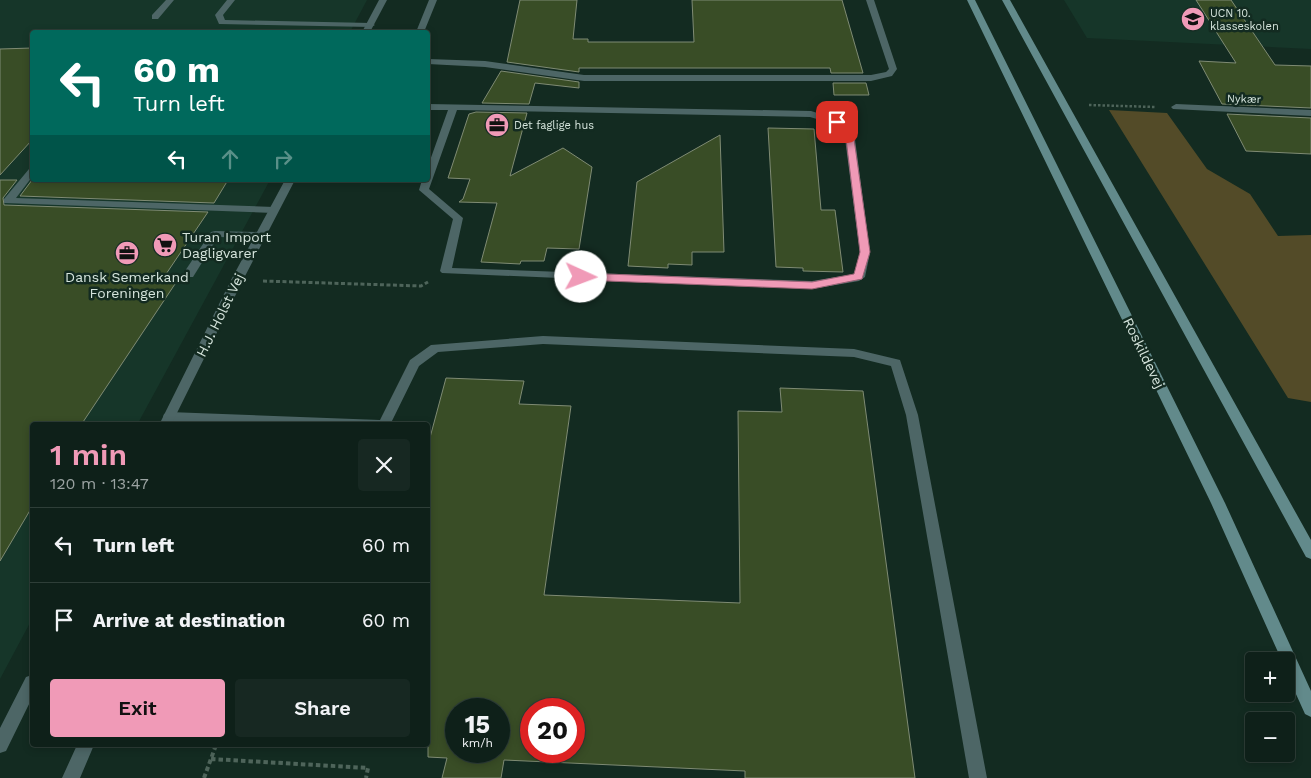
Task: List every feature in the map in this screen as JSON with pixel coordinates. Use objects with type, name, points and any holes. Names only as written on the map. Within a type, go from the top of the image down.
[{"type":"main road","name":"Roskildevej","points":[[971,0],[1214,494],[1311,709]]},
{"type":"main road","points":[[1006,0],[1311,553]]},
{"type":"street","points":[[155,17],[170,0]]},
{"type":"street","points":[[231,0],[219,15],[222,22],[368,28],[383,0]]},
{"type":"street","points":[[421,30],[433,0]]},
{"type":"street","points":[[430,62],[485,64],[584,78],[871,78],[889,74],[893,69],[870,0]]},
{"type":"street","points":[[426,182],[424,190],[458,218],[446,272],[812,286],[859,277],[865,252],[850,139],[837,122],[811,114],[430,107]]},
{"type":"street","name":"Nykær","points":[[1176,107],[1311,113]]},
{"type":"street","points":[[430,172],[453,108]]},
{"type":"street","points":[[30,174],[8,201],[274,210]]},
{"type":"street","name":"H.J. Holst Vej","points":[[167,421],[237,280],[289,182]]},
{"type":"street","points":[[189,274],[215,234],[260,235]]},
{"type":"street","points":[[384,422],[414,363],[435,348],[543,340],[854,353],[896,363],[912,415],[978,778]]},
{"type":"street","points":[[167,421],[233,422]]},
{"type":"street","points":[[0,745],[30,686]]},
{"type":"street","points":[[71,778],[85,747]]},
{"type":"path","points":[[1064,105],[1176,107]]},
{"type":"path","points":[[237,280],[421,286],[446,272]]},
{"type":"path","points":[[204,778],[215,747]]},
{"type":"path","points":[[211,759],[368,768],[366,778]]},
{"type":"shaded area","points":[[0,0],[367,0],[351,30],[30,30],[30,182],[269,182],[139,422],[30,422],[30,623],[0,679]]},
{"type":"shaded area","name":"UCN 10. klasseskolen","points":[[1064,0],[1311,0],[1311,49],[1087,38]]},
{"type":"shaded area","points":[[1109,110],[1167,113],[1207,169],[1250,194],[1278,236],[1311,235],[1311,402],[1288,398]]},
{"type":"building","points":[[520,0],[577,0],[573,39],[588,39],[588,42],[694,42],[692,0],[842,0],[863,73],[831,73],[830,68],[579,68],[579,72],[507,62]]},
{"type":"building","points":[[1196,0],[1231,0],[1275,65],[1311,66],[1311,108],[1222,104],[1199,61],[1236,63]]},
{"type":"building","points":[[30,48],[30,142],[0,175],[0,49]]},
{"type":"building","points":[[501,71],[579,82],[579,88],[535,83],[529,104],[482,103]]},
{"type":"building","points":[[833,83],[866,83],[869,95],[834,95]]},
{"type":"building","points":[[476,112],[527,113],[510,176],[563,148],[592,167],[579,249],[547,248],[544,261],[521,261],[520,264],[481,262],[497,203],[459,202],[463,199],[470,179],[448,178],[469,114]]},
{"type":"building","points":[[1227,114],[1311,118],[1311,154],[1246,151]]},
{"type":"building","points":[[768,128],[814,129],[821,210],[835,210],[843,272],[803,271],[803,268],[776,267]]},
{"type":"building","points":[[720,135],[724,252],[692,252],[692,265],[668,264],[668,268],[628,266],[637,182]]},
{"type":"building","points":[[0,180],[17,180],[3,198],[4,205],[208,212],[162,280],[177,281],[83,422],[30,422],[30,510],[0,561]]},
{"type":"building","points":[[30,182],[227,182],[214,203],[20,196]]},
{"type":"building","points":[[446,378],[524,381],[519,404],[571,406],[544,595],[740,603],[738,411],[782,412],[780,388],[863,391],[915,778],[745,778],[745,771],[570,763],[585,763],[585,698],[520,698],[520,761],[510,760],[510,698],[445,698],[445,758],[428,757],[428,747],[430,747],[430,438]]},
{"type":"building","points":[[446,763],[504,763],[501,778],[442,778]]},
{"type":"place","name":"UCN 10. klasseskolen","points":[[1193,19]]},
{"type":"place","name":"Det faglige hus","points":[[497,125]]},
{"type":"place","name":"Turan Import Dagligvarer","points":[[165,245]]},
{"type":"place","name":"Dansk Semerkand Foreningen","points":[[127,253]]},
{"type":"route","points":[[581,277],[812,286],[859,277],[865,252],[850,139],[837,122]]}]
